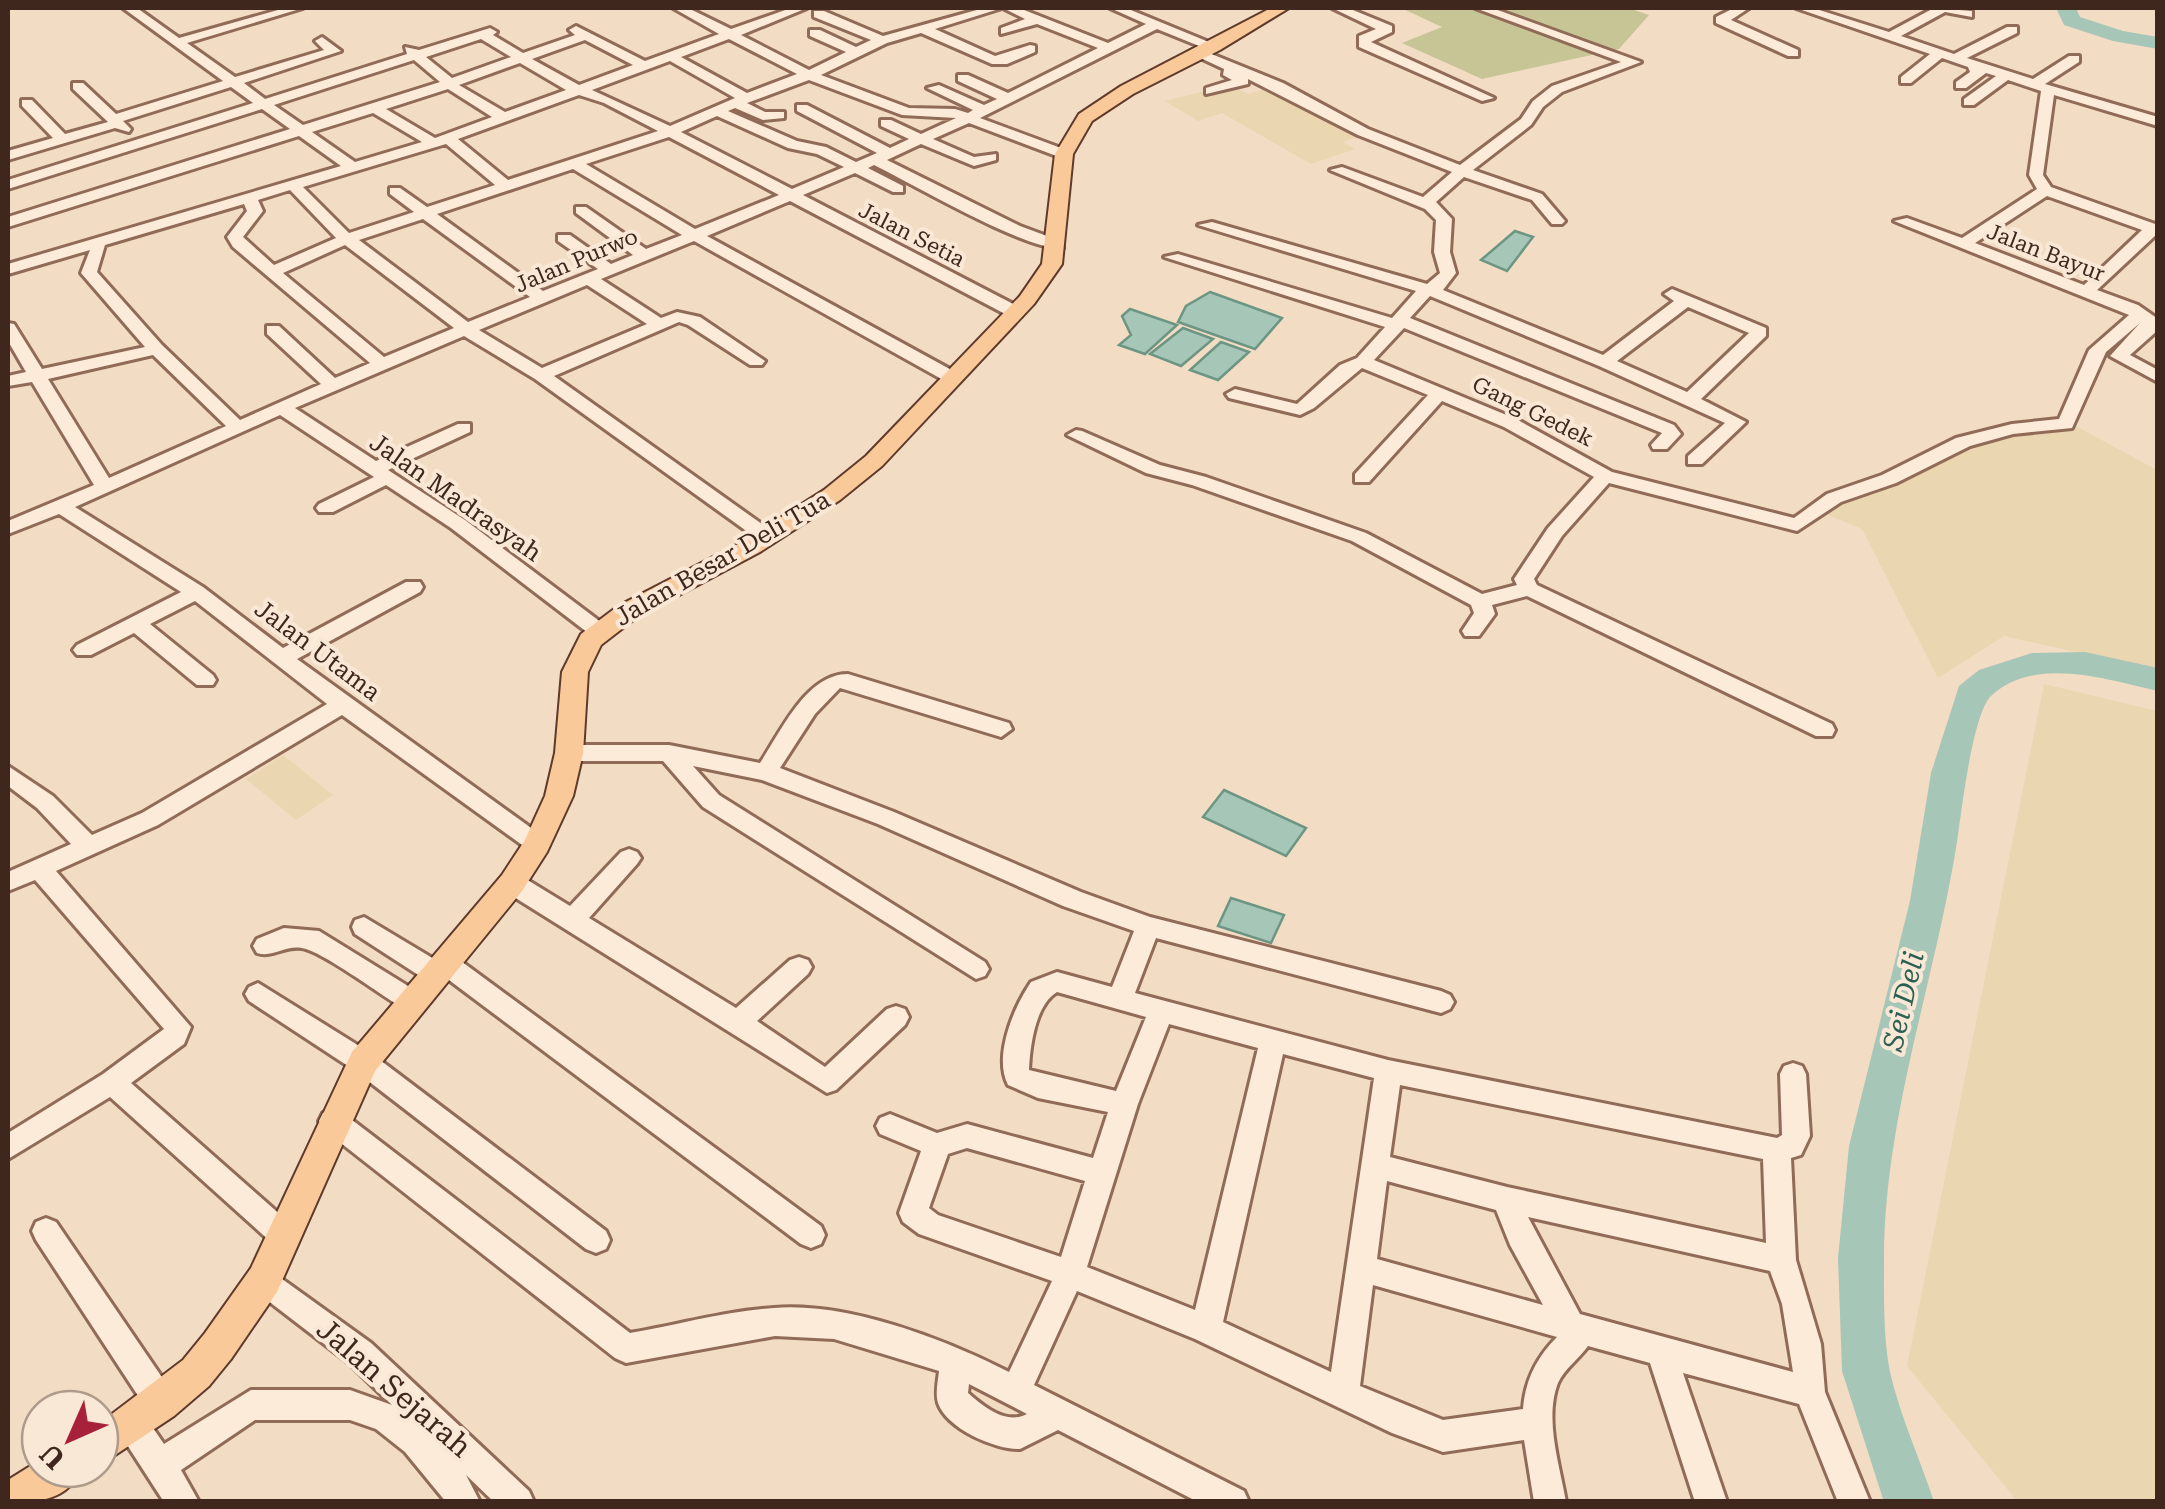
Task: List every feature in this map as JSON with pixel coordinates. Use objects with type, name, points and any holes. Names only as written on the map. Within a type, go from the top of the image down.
[{"type":"main road","name":"Jalan Besar Deli Tua","points":[[120,1434],[162,1403],[208,1360],[264,1280],[333,1121],[364,1062],[512,884],[538,844],[559,796],[569,754],[574,672],[583,650],[599,630],[766,536],[832,495],[874,461],[1016,312],[1052,264],[1064,154],[1085,118],[1127,90],[1281,8]]},
{"type":"street","points":[[129,8],[355,169]]},
{"type":"street","points":[[178,42],[297,8]]},
{"type":"street","points":[[679,8],[808,75],[907,112],[976,114]]},
{"type":"street","points":[[8,269],[441,141],[801,8]]},
{"type":"street","points":[[932,8],[953,20]]},
{"type":"street","points":[[271,272],[348,239],[669,132],[882,40],[996,8]]},
{"type":"street","points":[[1008,8],[1107,48]]},
{"type":"street","points":[[1006,32],[1058,8]]},
{"type":"street","points":[[1116,8],[1157,24],[1244,80],[1211,91]]},
{"type":"street","points":[[1338,8],[1387,28],[1364,39],[1364,44],[1487,98]]},
{"type":"street","points":[[1428,206],[1429,196],[1526,122],[1556,89],[1634,62],[1481,8]]},
{"type":"street","points":[[1743,8],[1720,20],[1793,52]]},
{"type":"street","points":[[1802,8],[2158,122]]},
{"type":"street","points":[[1891,37],[1944,8],[1967,10]]},
{"type":"street","points":[[819,14],[882,40]]},
{"type":"street","name":"Jalan Purwo","points":[[8,528],[332,385],[921,139],[1157,24]]},
{"type":"street","points":[[920,27],[992,60],[1030,49]]},
{"type":"street","points":[[1956,58],[2012,30]]},
{"type":"street","points":[[8,185],[260,105],[451,82],[522,58],[581,32],[644,66]]},
{"type":"street","name":"Jalan Setia","points":[[418,57],[486,33],[580,91],[610,100],[1016,312]]},
{"type":"street","points":[[814,33],[856,52]]},
{"type":"street","points":[[8,156],[119,125],[168,103],[334,51],[322,42]]},
{"type":"street","points":[[405,45],[504,118]]},
{"type":"street","points":[[992,47],[1015,56]]},
{"type":"street","points":[[1202,53],[1457,176],[1475,186],[1470,193]]},
{"type":"street","points":[[1906,80],[1940,53]]},
{"type":"street","points":[[8,222],[300,132],[418,57]]},
{"type":"street","points":[[672,57],[762,116],[779,115]]},
{"type":"street","points":[[2074,59],[2041,86],[2036,176],[2045,190],[2153,229],[2087,292]]},
{"type":"street","points":[[247,94],[347,63],[364,91],[506,186]]},
{"type":"street","points":[[1961,85],[1980,72],[1974,69],[1978,66]]},
{"type":"street","points":[[1969,102],[2006,74]]},
{"type":"street","points":[[963,78],[1009,99]]},
{"type":"street","points":[[78,86],[119,125]]},
{"type":"street","points":[[934,88],[976,114],[1064,154]]},
{"type":"street","points":[[154,90],[181,115]]},
{"type":"street","points":[[27,103],[63,140]]},
{"type":"street","points":[[802,108],[1014,230],[1056,246]]},
{"type":"street","points":[[717,111],[792,145],[821,150],[898,189]]},
{"type":"street","points":[[886,123],[974,162],[990,157]]},
{"type":"street","points":[[572,162],[692,234],[950,377]]},
{"type":"street","points":[[1235,394],[1300,410],[1315,401],[1352,364],[1363,362],[1427,289],[1437,286],[1448,273],[1442,252],[1444,220],[1428,206],[1337,170]]},
{"type":"street","points":[[1457,176],[1537,198],[1557,221]]},
{"type":"street","points":[[295,187],[348,239],[466,330],[541,375],[766,536]]},
{"type":"street","name":"Jalan Bayur","points":[[1962,245],[2045,190]]},
{"type":"street","points":[[395,192],[542,298]]},
{"type":"street","points":[[250,200],[254,213],[235,238],[382,364]]},
{"type":"street","points":[[581,210],[645,256]]},
{"type":"street","points":[[1902,222],[1962,245]]},
{"type":"street","points":[[1206,225],[1427,289],[1605,362],[1737,422],[1695,460]]},
{"type":"street","points":[[564,238],[612,271]]},
{"type":"street","points":[[97,242],[98,252],[89,273],[156,349],[237,427]]},
{"type":"street","name":"Jalan Bayur","points":[[1962,245],[2132,309],[2149,321]]},
{"type":"street","points":[[1172,257],[1400,323],[1668,429],[1672,434],[1660,445]]},
{"type":"street","points":[[591,280],[659,324]]},
{"type":"street","points":[[1605,362],[1679,297],[1760,332],[1690,399]]},
{"type":"street","points":[[541,375],[686,316],[756,360]]},
{"type":"street","points":[[2149,321],[2119,356],[2158,377]]},
{"type":"street","name":"Gang Gedek","points":[[1363,362],[1510,423],[1605,476],[1804,524],[1834,498],[1900,474],[1964,442],[2012,429],[2066,424],[2098,350],[2149,321]]},
{"type":"street","points":[[8,328],[106,488]]},
{"type":"street","points":[[272,330],[332,385]]},
{"type":"street","points":[[8,381],[120,360],[156,349]]},
{"type":"street","points":[[1362,478],[1439,394]]},
{"type":"street","name":"Jalan Madrasyah","points":[[282,408],[458,524],[599,630]]},
{"type":"street","points":[[326,508],[464,428]]},
{"type":"street","points":[[1076,435],[1154,470],[1200,481],[1359,537],[1480,601],[1529,589]]},
{"type":"street","points":[[1605,476],[1542,550],[1524,579],[1529,589],[1824,730]]},
{"type":"street","name":"Jalan Utama","points":[[61,507],[196,592],[342,705],[538,844]]},
{"type":"street","points":[[283,657],[413,588]]},
{"type":"street","points":[[84,650],[196,592]]},
{"type":"street","points":[[1472,631],[1484,614],[1480,601]]},
{"type":"street","points":[[134,622],[206,680]]},
{"type":"street","points":[[766,772],[807,710],[835,680],[1001,729]]},
{"type":"street","points":[[8,882],[150,819],[342,705]]},
{"type":"street","points":[[669,752],[711,801],[976,969]]},
{"type":"street","points":[[569,754],[669,752],[766,772],[1148,926],[1442,1002]]},
{"type":"street","points":[[8,774],[65,820],[87,845]]},
{"type":"street","points":[[573,920],[630,858]]},
{"type":"street","points":[[8,1147],[112,1082],[175,1036],[178,1027],[38,867]]},
{"type":"street","points":[[512,884],[738,1022],[827,1082],[896,1017]]},
{"type":"street","points":[[1121,997],[1148,926]]},
{"type":"street","points":[[364,927],[440,968],[811,1235]]},
{"type":"street","points":[[266,946],[284,938],[310,938],[412,1001]]},
{"type":"street","points":[[738,1022],[799,967]]},
{"type":"street","points":[[1124,1104],[1028,1083],[1017,1077],[1014,1070],[1033,998],[1041,988],[1057,982],[1069,983],[1272,1043],[1388,1071],[1776,1150],[1791,1146],[1796,1136],[1793,1074]]},
{"type":"street","points":[[258,994],[364,1062],[596,1240]]},
{"type":"street","points":[[1015,1393],[1070,1274],[1124,1104],[1161,1011]]},
{"type":"street","points":[[1206,1329],[1272,1043]]},
{"type":"street","points":[[1344,1392],[1388,1071]]},
{"type":"street","points":[[112,1082],[282,1234]]},
{"type":"street","points":[[333,1121],[626,1348],[775,1322],[834,1325],[954,1361],[1234,1502]]},
{"type":"street","points":[[890,1126],[936,1145],[967,1136],[1104,1174]]},
{"type":"street","points":[[936,1145],[915,1199],[913,1213],[918,1220],[1070,1274],[1206,1329],[1403,1422],[1442,1436],[1538,1422]]},
{"type":"street","points":[[1776,1150],[1781,1260],[1806,1344],[1810,1392],[1854,1502]]},
{"type":"street","points":[[1376,1166],[1506,1200],[1781,1260]]},
{"type":"street","points":[[1506,1200],[1520,1236],[1576,1326],[1575,1343],[1550,1366],[1538,1422],[1550,1502]]},
{"type":"street","points":[[46,1231],[162,1403]]},
{"type":"street","points":[[1360,1268],[1810,1392]]},
{"type":"street","name":"Jalan Sejarah","points":[[264,1280],[360,1353],[518,1502]]},
{"type":"street","points":[[1660,1352],[1711,1502]]},
{"type":"street","points":[[954,1361],[952,1399],[961,1409],[999,1429],[1014,1434],[1057,1411]]},
{"type":"street","points":[[162,1464],[250,1405],[350,1405],[385,1417],[416,1440],[450,1478],[464,1502]]},
{"type":"street","points":[[133,1426],[162,1464],[183,1502]]},
{"type":"shaded area","points":[[1401,8],[1628,8],[1649,15],[1619,49],[1482,79],[1402,43],[1442,27]]},
{"type":"shaded area","points":[[1222,87],[1248,94],[1270,87],[1364,134],[1343,142],[1355,149],[1311,164],[1222,113],[1198,121],[1165,101]]},
{"type":"shaded area","points":[[1515,231],[1533,237],[1507,271],[1481,260]]},
{"type":"shaded area","points":[[1210,292],[1282,318],[1255,349],[1178,322],[1186,306]]},
{"type":"shaded area","points":[[1130,309],[1177,325],[1145,354],[1119,345],[1131,335],[1122,316]]},
{"type":"shaded area","points":[[1183,328],[1213,339],[1181,366],[1150,354]]},
{"type":"shaded area","points":[[1221,342],[1249,352],[1218,380],[1190,370]]},
{"type":"shaded area","points":[[2059,417],[2157,470],[2157,670],[2004,636],[1938,678],[1862,529],[1816,510],[1925,461]]},
{"type":"shaded area","points":[[2044,684],[2157,711],[2157,1501],[2017,1501],[1907,1366]]},
{"type":"shaded area","points":[[283,755],[333,795],[296,820],[246,779]]},
{"type":"shaded area","points":[[1224,790],[1306,828],[1286,856],[1203,817]]},
{"type":"shaded area","points":[[1231,898],[1284,915],[1271,943],[1218,926]]},
{"type":"waterway","name":"Sei Deli","points":[[2066,8],[2071,21],[2120,37],[2158,43]]},
{"type":"waterway","name":"Sei Deli","points":[[1909,1502],[1866,1371],[1861,1258],[1870,1146],[1929,901],[1949,773],[1971,694],[1991,678],[2032,664],[2085,663],[2158,680]]}]
